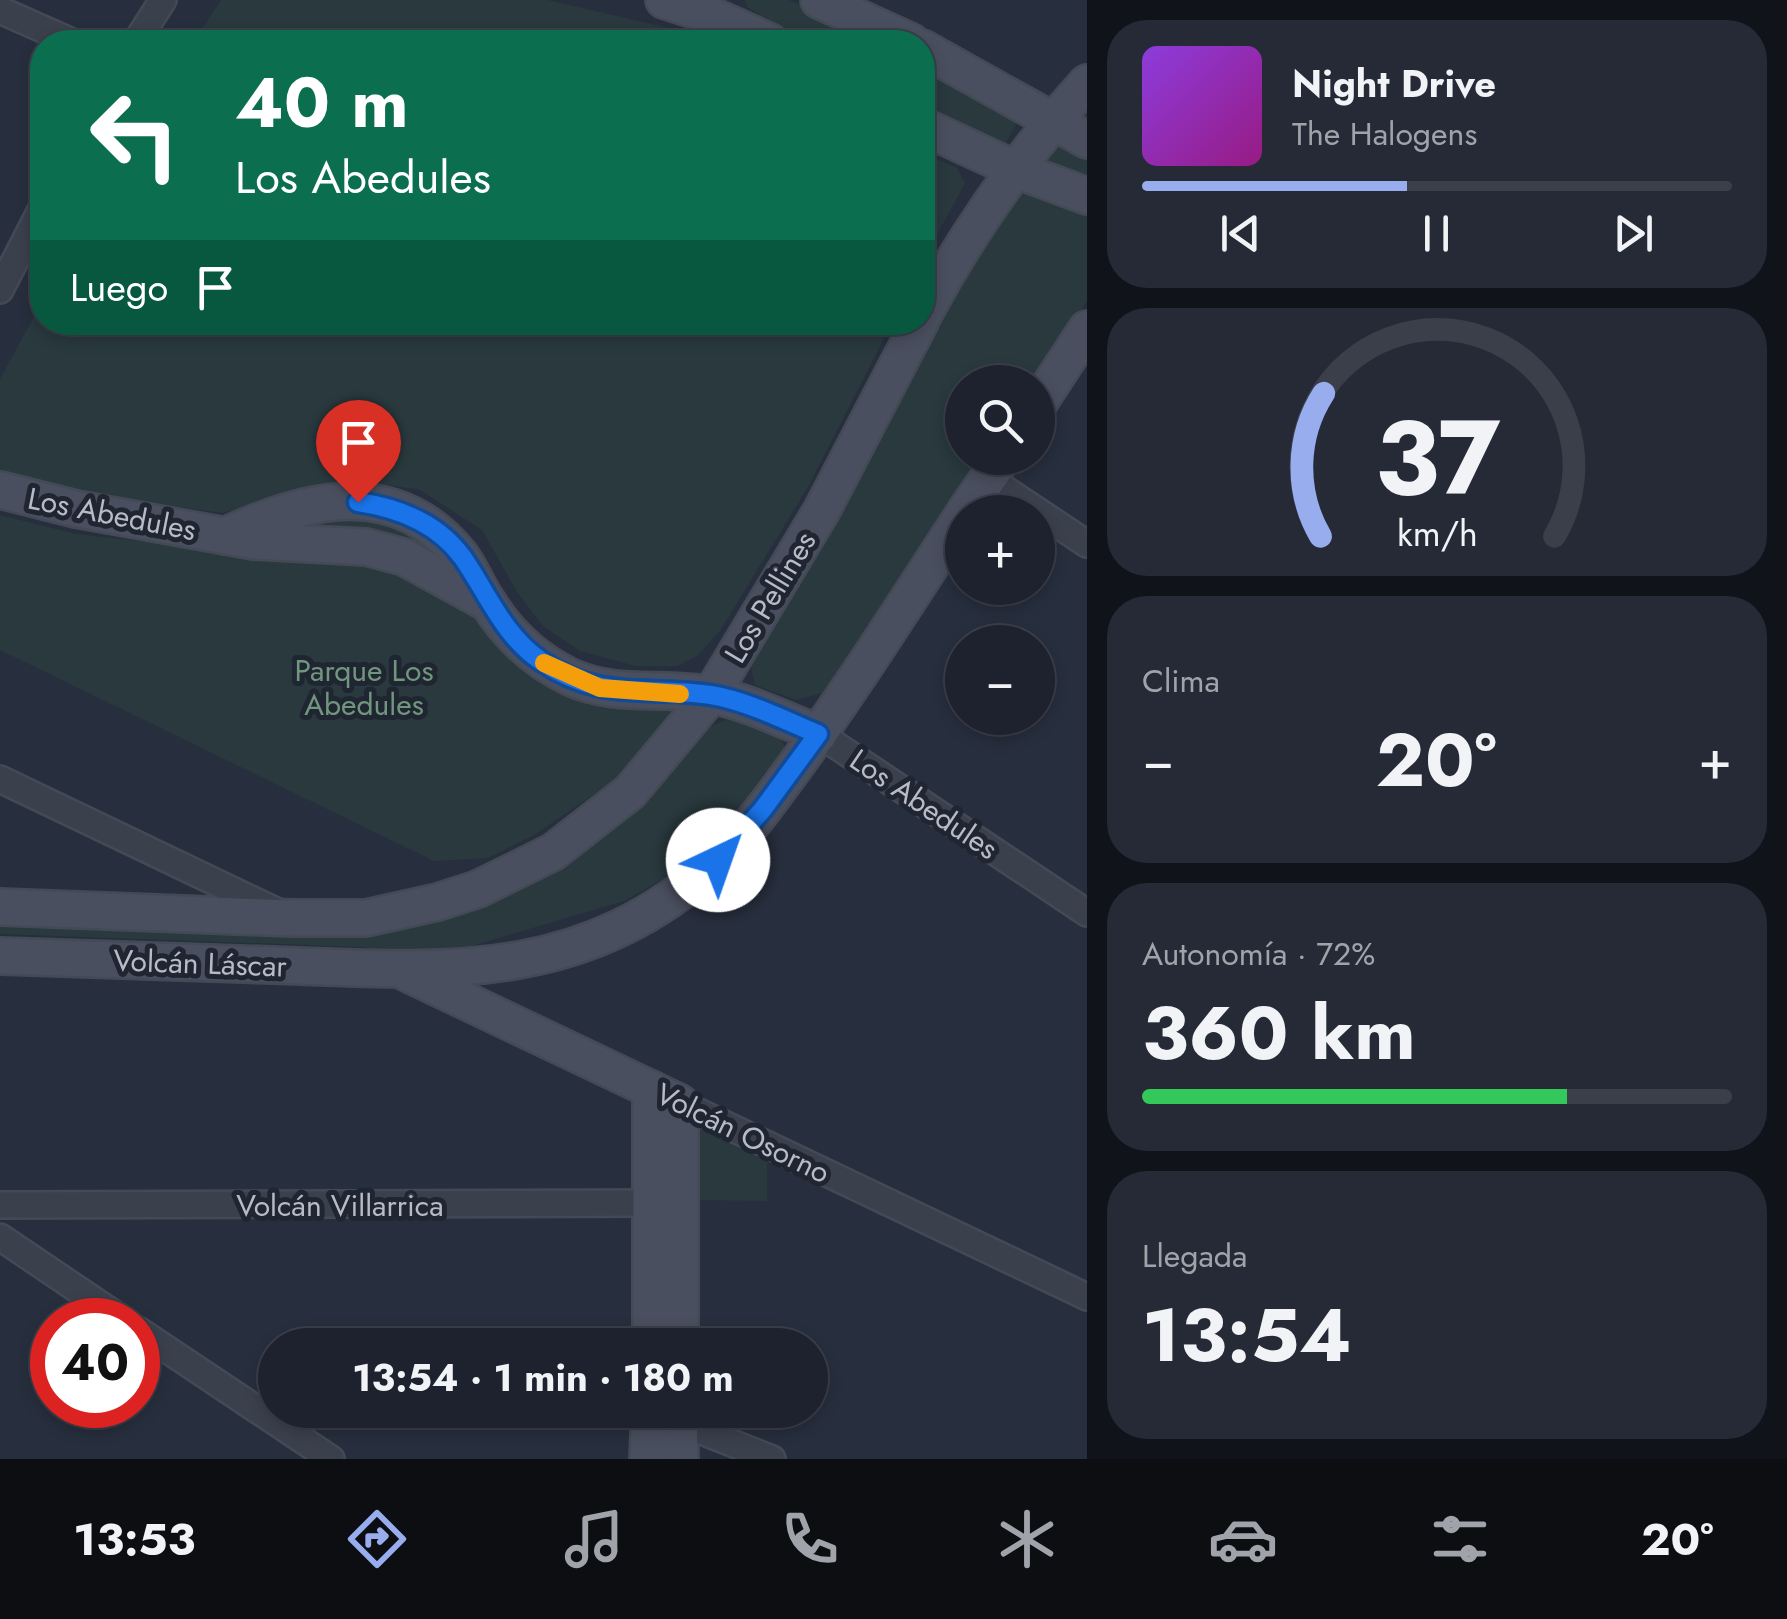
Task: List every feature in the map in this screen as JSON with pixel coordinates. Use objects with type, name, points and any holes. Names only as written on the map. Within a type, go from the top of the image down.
[{"type":"street","points":[[144,30],[163,0]]},
{"type":"street","points":[[664,0],[713,8],[750,30]]},
{"type":"street","points":[[819,0],[885,30]]},
{"type":"street","points":[[1,4],[50,30]]},
{"type":"street","points":[[935,55],[1087,140]]},
{"type":"street","name":"Los Pellines","points":[[935,294],[1017,170],[1087,82]]},
{"type":"street","points":[[935,132],[1017,170],[1087,196]]},
{"type":"street","points":[[0,290],[30,231]]},
{"type":"street","points":[[1055,378],[1087,329]]},
{"type":"street","name":"Los Pellines","points":[[292,918],[366,918],[478,889],[553,852],[630,792],[711,695],[822,510],[913,335]]},
{"type":"street","points":[[1003,475],[1087,544]]},
{"type":"street","name":"Los Abedules","points":[[0,490],[76,509],[225,536],[309,504],[358,502],[387,506],[416,518],[462,557],[488,604],[520,643],[541,661],[600,688],[711,695],[818,734],[1087,913]]},
{"type":"street","points":[[400,970],[493,966],[530,960],[566,950],[634,921],[664,903],[718,860],[763,809],[945,544]]},
{"type":"street","points":[[0,780],[292,918]]},
{"type":"street","name":"Volcán Láscar","points":[[0,907],[292,918]]},
{"type":"street","name":"Volcán Láscar","points":[[0,956],[400,970]]},
{"type":"street","name":"Volcán Osorno","points":[[400,970],[1087,1297]]},
{"type":"street","points":[[665,1096],[665,1203],[678,1328]]},
{"type":"street","points":[[652,1328],[665,1203]]},
{"type":"street","name":"Volcán Villarrica","points":[[0,1205],[665,1203]]},
{"type":"street","points":[[0,1237],[90,1298]]},
{"type":"street","points":[[160,1343],[258,1402]]},
{"type":"street","points":[[292,1428],[331,1459]]},
{"type":"street","points":[[648,1459],[663,1428]]},
{"type":"street","points":[[673,1428],[680,1459]]},
{"type":"street","points":[[702,1428],[772,1459]]},
{"type":"green space","points":[[221,0],[548,0],[678,30],[201,30]]},
{"type":"green space","points":[[745,0],[789,0],[855,30],[786,30],[747,7]]},
{"type":"green space","points":[[935,69],[1020,116],[1005,145],[935,113]]},
{"type":"green space","points":[[1087,105],[1087,301],[1046,365],[945,365],[945,475],[974,475],[961,495],[945,495],[945,518],[826,692],[796,700],[755,685],[747,653],[925,335],[935,335],[935,317],[959,274]]},
{"type":"green space","points":[[935,158],[957,168],[965,183],[935,239]]},
{"type":"green space","points":[[30,324],[30,335],[886,335],[808,487],[720,631],[697,656],[677,666],[635,666],[580,651],[543,626],[517,592],[482,530],[420,490],[355,480],[223,513],[117,499],[0,475],[0,379]]},
{"type":"green space","points":[[331,513],[385,522],[416,534],[443,555],[455,571],[260,532]]},
{"type":"green space","name":"Parque Los Abedules","points":[[0,515],[76,534],[176,545],[331,552],[440,584],[513,650],[693,703],[618,778],[534,835],[488,858],[434,861],[0,650]]},
{"type":"green space","points":[[726,720],[780,732],[786,753],[764,773],[727,826],[704,850],[679,870],[624,901],[472,946],[402,957],[362,947],[0,934],[0,917],[354,932],[573,856],[605,834],[660,785],[703,729]]},
{"type":"green space","points":[[695,1127],[767,1162],[767,1201],[696,1200]]},
{"type":"slow traffic","points":[[544,663],[600,688],[680,694]]},
{"type":"route","points":[[358,502],[387,506],[416,518],[441,536],[462,557],[488,604],[520,643],[541,661],[571,677],[600,688],[638,693],[711,695],[818,734],[742,836],[718,860]]}]
